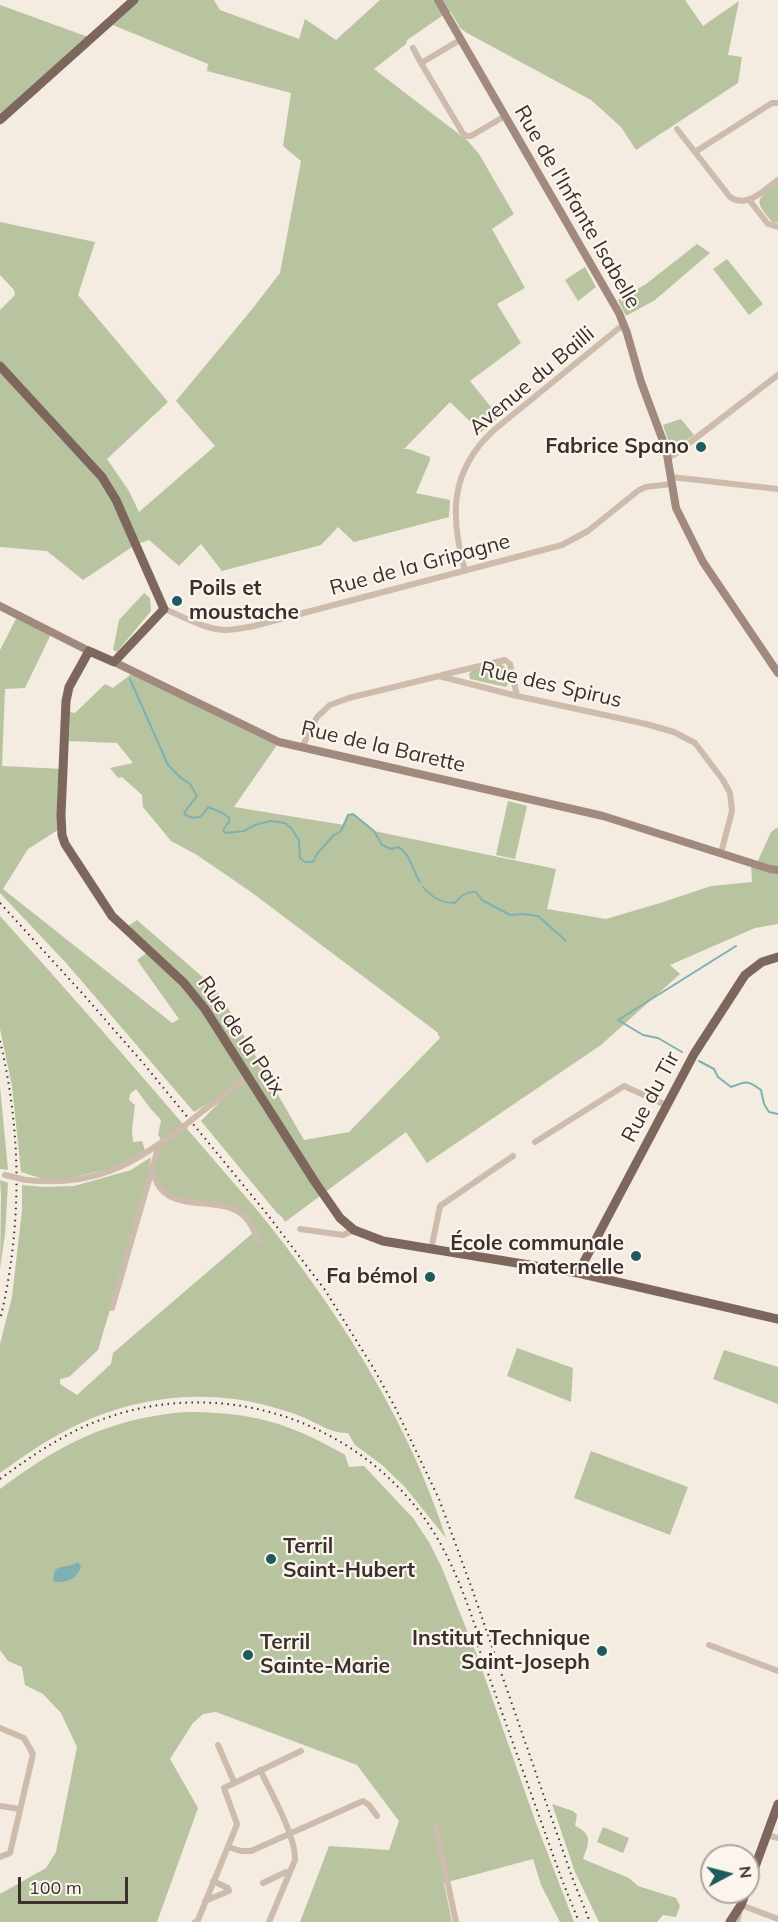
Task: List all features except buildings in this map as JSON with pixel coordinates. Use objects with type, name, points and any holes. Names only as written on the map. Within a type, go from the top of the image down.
[{"type":"main road","points":[[0,120],[134,0]]},
{"type":"main road","points":[[0,366],[102,477],[116,500],[164,609],[114,662]]},
{"type":"main road","name":"Rue de la Barette","points":[[89,651],[114,662]]},
{"type":"main road","name":"Rue de la Paix","points":[[89,651],[69,687],[66,701],[61,815],[65,844],[112,916],[171,970],[196,997],[340,1218],[354,1230],[394,1244],[578,1273],[778,1319]]},
{"type":"main road","name":"Rue du Tir","points":[[578,1273],[694,1054],[738,985],[753,968],[762,962],[778,957]]},
{"type":"main road","points":[[760,1854],[778,1804]]},
{"type":"main road","points":[[730,1922],[741,1905]]},
{"type":"street","name":"Rue de l'Infante Isabelle","points":[[438,0],[624,324],[641,382],[668,458],[674,499],[690,538],[703,562],[778,673]]},
{"type":"street","points":[[421,63],[460,40]]},
{"type":"street","points":[[413,48],[466,136],[471,136],[505,116]]},
{"type":"street","points":[[695,152],[772,102],[778,103]]},
{"type":"street","points":[[677,129],[735,201],[750,201],[778,180]]},
{"type":"street","points":[[750,201],[768,224],[778,227]]},
{"type":"street","name":"Avenue du Bailli","points":[[465,571],[456,532],[455,510],[458,487],[466,464],[494,430],[624,324]]},
{"type":"street","points":[[668,458],[778,375]]},
{"type":"street","name":"Rue de la Gripagne","points":[[164,609],[211,628],[236,629],[562,545],[588,531],[639,490],[671,480],[778,489]]},
{"type":"street","name":"Rue de la Barette","points":[[0,606],[89,651]]},
{"type":"street","points":[[439,676],[505,660],[510,664],[517,696]]},
{"type":"street","name":"Rue de la Barette","points":[[114,662],[267,737],[603,816],[778,870]]},
{"type":"street","name":"Rue des Spirus","points":[[302,747],[317,717],[330,705],[349,698],[439,676],[517,696],[646,724],[674,732],[695,743],[730,792],[732,811],[721,853]]},
{"type":"street","points":[[3,1175],[53,1182],[86,1178],[123,1166],[159,1145],[249,1076]]},
{"type":"street","points":[[535,1142],[624,1086],[666,1105]]},
{"type":"street","points":[[112,1308],[159,1145]]},
{"type":"street","points":[[431,1250],[440,1206],[513,1156]]},
{"type":"street","points":[[152,1167],[159,1186],[171,1197],[238,1211],[248,1219],[260,1242]]},
{"type":"street","points":[[300,1229],[343,1234],[354,1230]]},
{"type":"street","points":[[709,1645],[778,1671]]},
{"type":"street","points":[[0,1728],[24,1738],[33,1754],[10,1852],[0,1857]]},
{"type":"street","points":[[218,1745],[234,1782]]},
{"type":"street","points":[[199,1921],[237,1824],[224,1788],[301,1752]]},
{"type":"street","points":[[261,1770],[290,1834],[295,1853],[295,1860],[270,1922]]},
{"type":"street","points":[[228,1847],[251,1851],[363,1801],[377,1816]]},
{"type":"street","points":[[0,1806],[20,1809]]},
{"type":"street","points":[[436,1827],[456,1922]]},
{"type":"street","points":[[767,1835],[778,1838]]},
{"type":"street","points":[[263,1882],[286,1872],[289,1873]]},
{"type":"street","points":[[205,1902],[229,1891],[228,1888],[213,1881]]},
{"type":"street","points":[[737,1922],[741,1905],[778,1919]]},
{"type":"green space","points":[[134,0],[214,0],[220,10],[299,39],[305,19],[336,40],[380,0],[685,0],[703,26],[739,1],[728,55],[742,57],[738,83],[636,150],[621,127],[591,100],[467,33],[460,28],[451,12],[407,40],[406,44],[374,69],[468,141],[479,154],[514,214],[492,229],[525,288],[497,304],[521,343],[470,381],[499,417],[481,432],[450,402],[404,449],[430,457],[416,493],[450,500],[449,517],[354,542],[338,527],[321,545],[222,571],[201,544],[179,566],[149,540],[135,545],[83,580],[47,551],[0,547],[0,310],[15,295],[14,290],[0,275],[0,222],[95,242],[78,295],[168,402],[107,459],[129,491],[139,512],[215,446],[176,401],[280,273],[301,161],[283,146],[291,93],[207,71],[208,64],[108,23]]},
{"type":"green space","points":[[0,5],[91,38],[0,120]]},
{"type":"green space","points":[[778,184],[778,223],[772,222],[762,209],[760,201],[761,197]]},
{"type":"green space","points":[[697,244],[710,253],[655,300],[626,316],[618,300],[646,284]]},
{"type":"green space","points":[[727,259],[763,304],[749,315],[713,269]]},
{"type":"green space","points":[[585,267],[596,287],[578,301],[565,280]]},
{"type":"green space","points":[[681,419],[694,435],[673,447],[669,443],[663,425]]},
{"type":"green space","points":[[144,593],[150,598],[151,611],[117,652],[113,650],[119,620]]},
{"type":"green space","points":[[18,615],[52,632],[25,688],[5,689],[2,766],[63,769],[61,828],[28,849],[3,889],[172,1023],[179,1019],[137,960],[149,951],[125,928],[137,920],[206,980],[221,996],[304,1140],[349,1132],[440,1038],[437,1032],[251,892],[197,855],[171,841],[143,807],[142,795],[122,777],[118,778],[110,768],[133,763],[117,743],[69,741],[70,712],[75,713],[105,684],[113,688],[134,672],[279,742],[234,807],[344,825],[348,815],[353,814],[374,831],[556,869],[547,909],[606,919],[711,886],[752,882],[751,863],[756,865],[771,832],[778,827],[778,924],[755,928],[670,965],[680,974],[601,1045],[427,1163],[406,1132],[285,1222],[201,1121],[234,1087],[194,1112],[67,964],[0,893],[0,650]]},
{"type":"green space","points":[[499,663],[509,675],[510,681],[506,687],[470,679],[469,674],[472,670]]},
{"type":"green space","points":[[508,801],[527,806],[515,859],[496,855]]},
{"type":"green space","points":[[0,916],[245,1196],[301,1266],[351,1339],[395,1416],[431,1496],[446,1538],[405,1487],[382,1465],[355,1445],[348,1433],[331,1430],[283,1410],[236,1399],[186,1397],[136,1404],[112,1411],[56,1436],[0,1473],[0,1344],[12,1297],[22,1210],[22,1185],[74,1186],[131,1170],[151,1157],[147,1185],[98,1350],[69,1377],[60,1379],[60,1384],[77,1395],[111,1364],[113,1353],[254,1232],[238,1211],[181,1200],[163,1192],[152,1167],[163,1142],[158,1135],[161,1120],[136,1089],[130,1094],[129,1100],[135,1105],[133,1142],[142,1141],[146,1154],[123,1166],[53,1182],[21,1172],[12,1086],[0,1029]]},
{"type":"green space","points":[[0,1086],[8,1170],[0,1169]]},
{"type":"green space","points":[[0,1180],[8,1183],[0,1269],[1,1195]]},
{"type":"green space","points":[[517,1348],[573,1368],[571,1402],[507,1376]]},
{"type":"green space","points":[[724,1350],[778,1367],[778,1404],[713,1379]]},
{"type":"green space","name":"Terril Sainte-Marie","points":[[186,1412],[250,1417],[305,1434],[345,1455],[349,1467],[364,1466],[413,1518],[442,1568],[478,1658],[536,1823],[574,1922],[560,1922],[541,1885],[533,1859],[444,1883],[452,1922],[300,1922],[329,1846],[389,1850],[399,1821],[357,1765],[216,1712],[203,1714],[193,1723],[170,1759],[198,1808],[157,1922],[0,1922],[0,1894],[46,1868],[56,1852],[77,1747],[61,1713],[43,1694],[25,1685],[22,1667],[8,1661],[0,1650],[0,1489],[65,1446],[87,1436],[133,1420]]},
{"type":"green space","points":[[591,1451],[688,1487],[670,1535],[574,1498]]},
{"type":"green space","points":[[552,1804],[573,1811],[577,1815],[575,1826],[585,1832],[588,1840],[583,1859],[629,1878],[638,1886],[676,1898],[680,1906],[676,1917],[663,1915],[657,1922],[599,1922],[575,1872]]},
{"type":"green space","points":[[603,1827],[629,1838],[623,1853],[597,1842]]},
{"type":"water","points":[[78,1562],[81,1567],[74,1577],[63,1581],[53,1580],[55,1570]]},
{"type":"waterway","points":[[130,679],[168,765],[190,784],[197,796],[184,813],[187,816],[200,817],[208,807],[223,813],[229,818],[223,830],[225,833],[244,831],[270,821],[285,823],[299,840],[300,858],[305,862],[313,862],[333,836],[341,831],[348,815],[353,814],[374,831],[382,845],[391,849],[398,847],[402,850],[409,858],[420,882]]},
{"type":"waterway","points":[[423,887],[437,899],[450,903],[455,903],[467,893],[476,892],[482,900],[510,915],[538,916],[566,941]]},
{"type":"waterway","points":[[682,1052],[658,1038],[643,1035],[618,1020],[736,946]]},
{"type":"waterway","points":[[699,1061],[714,1069],[718,1077],[731,1087],[747,1082],[761,1090],[764,1104],[769,1112],[778,1114]]},
{"type":"railway","points":[[0,903],[143,1063],[267,1214],[325,1290],[374,1369],[439,1499],[572,1877],[590,1922]]},
{"type":"railway","points":[[0,1041],[12,1110],[16,1180],[12,1251],[0,1320]]},
{"type":"railway","points":[[0,1479],[64,1437],[92,1423],[149,1407],[192,1402],[235,1405],[278,1414],[318,1430],[355,1451],[389,1478],[419,1511],[440,1542],[448,1559],[482,1646]]},
{"type":"railway","points":[[476,1640],[579,1922]]},
{"type":"place","name":"Fabrice Spano","points":[[701,447]]},
{"type":"place","name":"Poils et moustache","points":[[177,601]]},
{"type":"place","name":"École communale maternelle","points":[[636,1256]]},
{"type":"place","name":"Fa bémol","points":[[430,1277]]},
{"type":"place","name":"Terril Saint-Hubert","points":[[271,1559]]},
{"type":"place","name":"Institut Technique Saint-Joseph","points":[[602,1651]]},
{"type":"place","name":"Terril Sainte-Marie","points":[[248,1655]]}]
